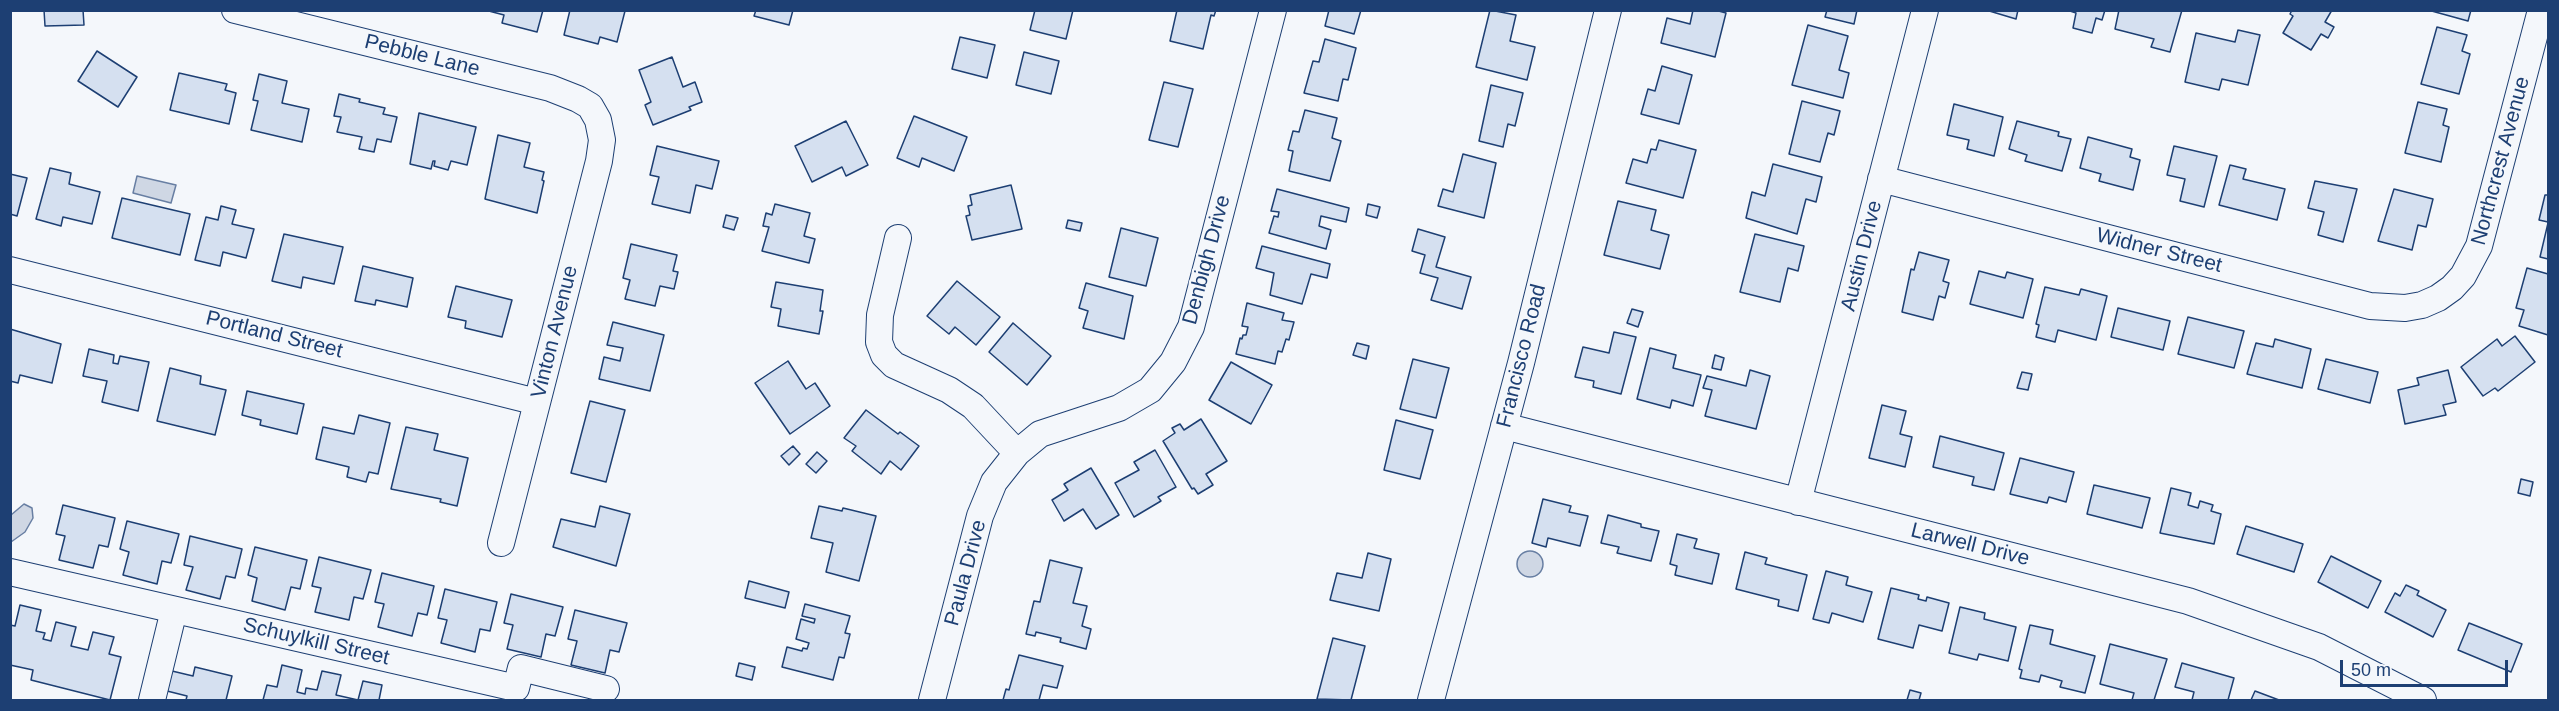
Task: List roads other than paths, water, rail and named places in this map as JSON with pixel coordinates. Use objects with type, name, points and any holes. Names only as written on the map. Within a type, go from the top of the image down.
[{"type":"street","name":"Pebble Lane","points":[[236,10],[550,88],[590,106],[598,120]]},
{"type":"street","name":"Denbigh Drive","points":[[1017,453],[1040,434],[1119,408],[1150,390],[1173,362],[1191,327],[1273,10]]},
{"type":"street","name":"Francisco Road","points":[[1431,700],[1504,426],[1608,10]]},
{"type":"street","name":"Austin Drive","points":[[1798,502],[1925,10]]},
{"type":"street","name":"Northcrest Avenue","points":[[2438,298],[2463,276],[2479,246],[2541,10]]},
{"type":"street","name":"Vinton Avenue","points":[[501,543],[599,161],[602,140],[598,120]]},
{"type":"street","name":"Widner Street","points":[[1881,179],[2370,306],[2405,308],[2422,305],[2438,298]]},
{"type":"street","points":[[898,238],[880,315],[879,342],[884,355],[894,366],[949,390],[973,406],[1017,453]]},
{"type":"street","name":"Portland Street","points":[[10,270],[537,402]]},
{"type":"street","name":"Larwell Drive","points":[[1504,426],[2188,601],[2319,647],[2423,700]]},
{"type":"street","name":"Paula Drive","points":[[932,700],[980,516],[994,482],[1017,453]]},
{"type":"street","name":"Schuylkill Street","points":[[10,572],[514,694],[521,668],[606,689]]},
{"type":"street","points":[[152,700],[174,610]]}]
